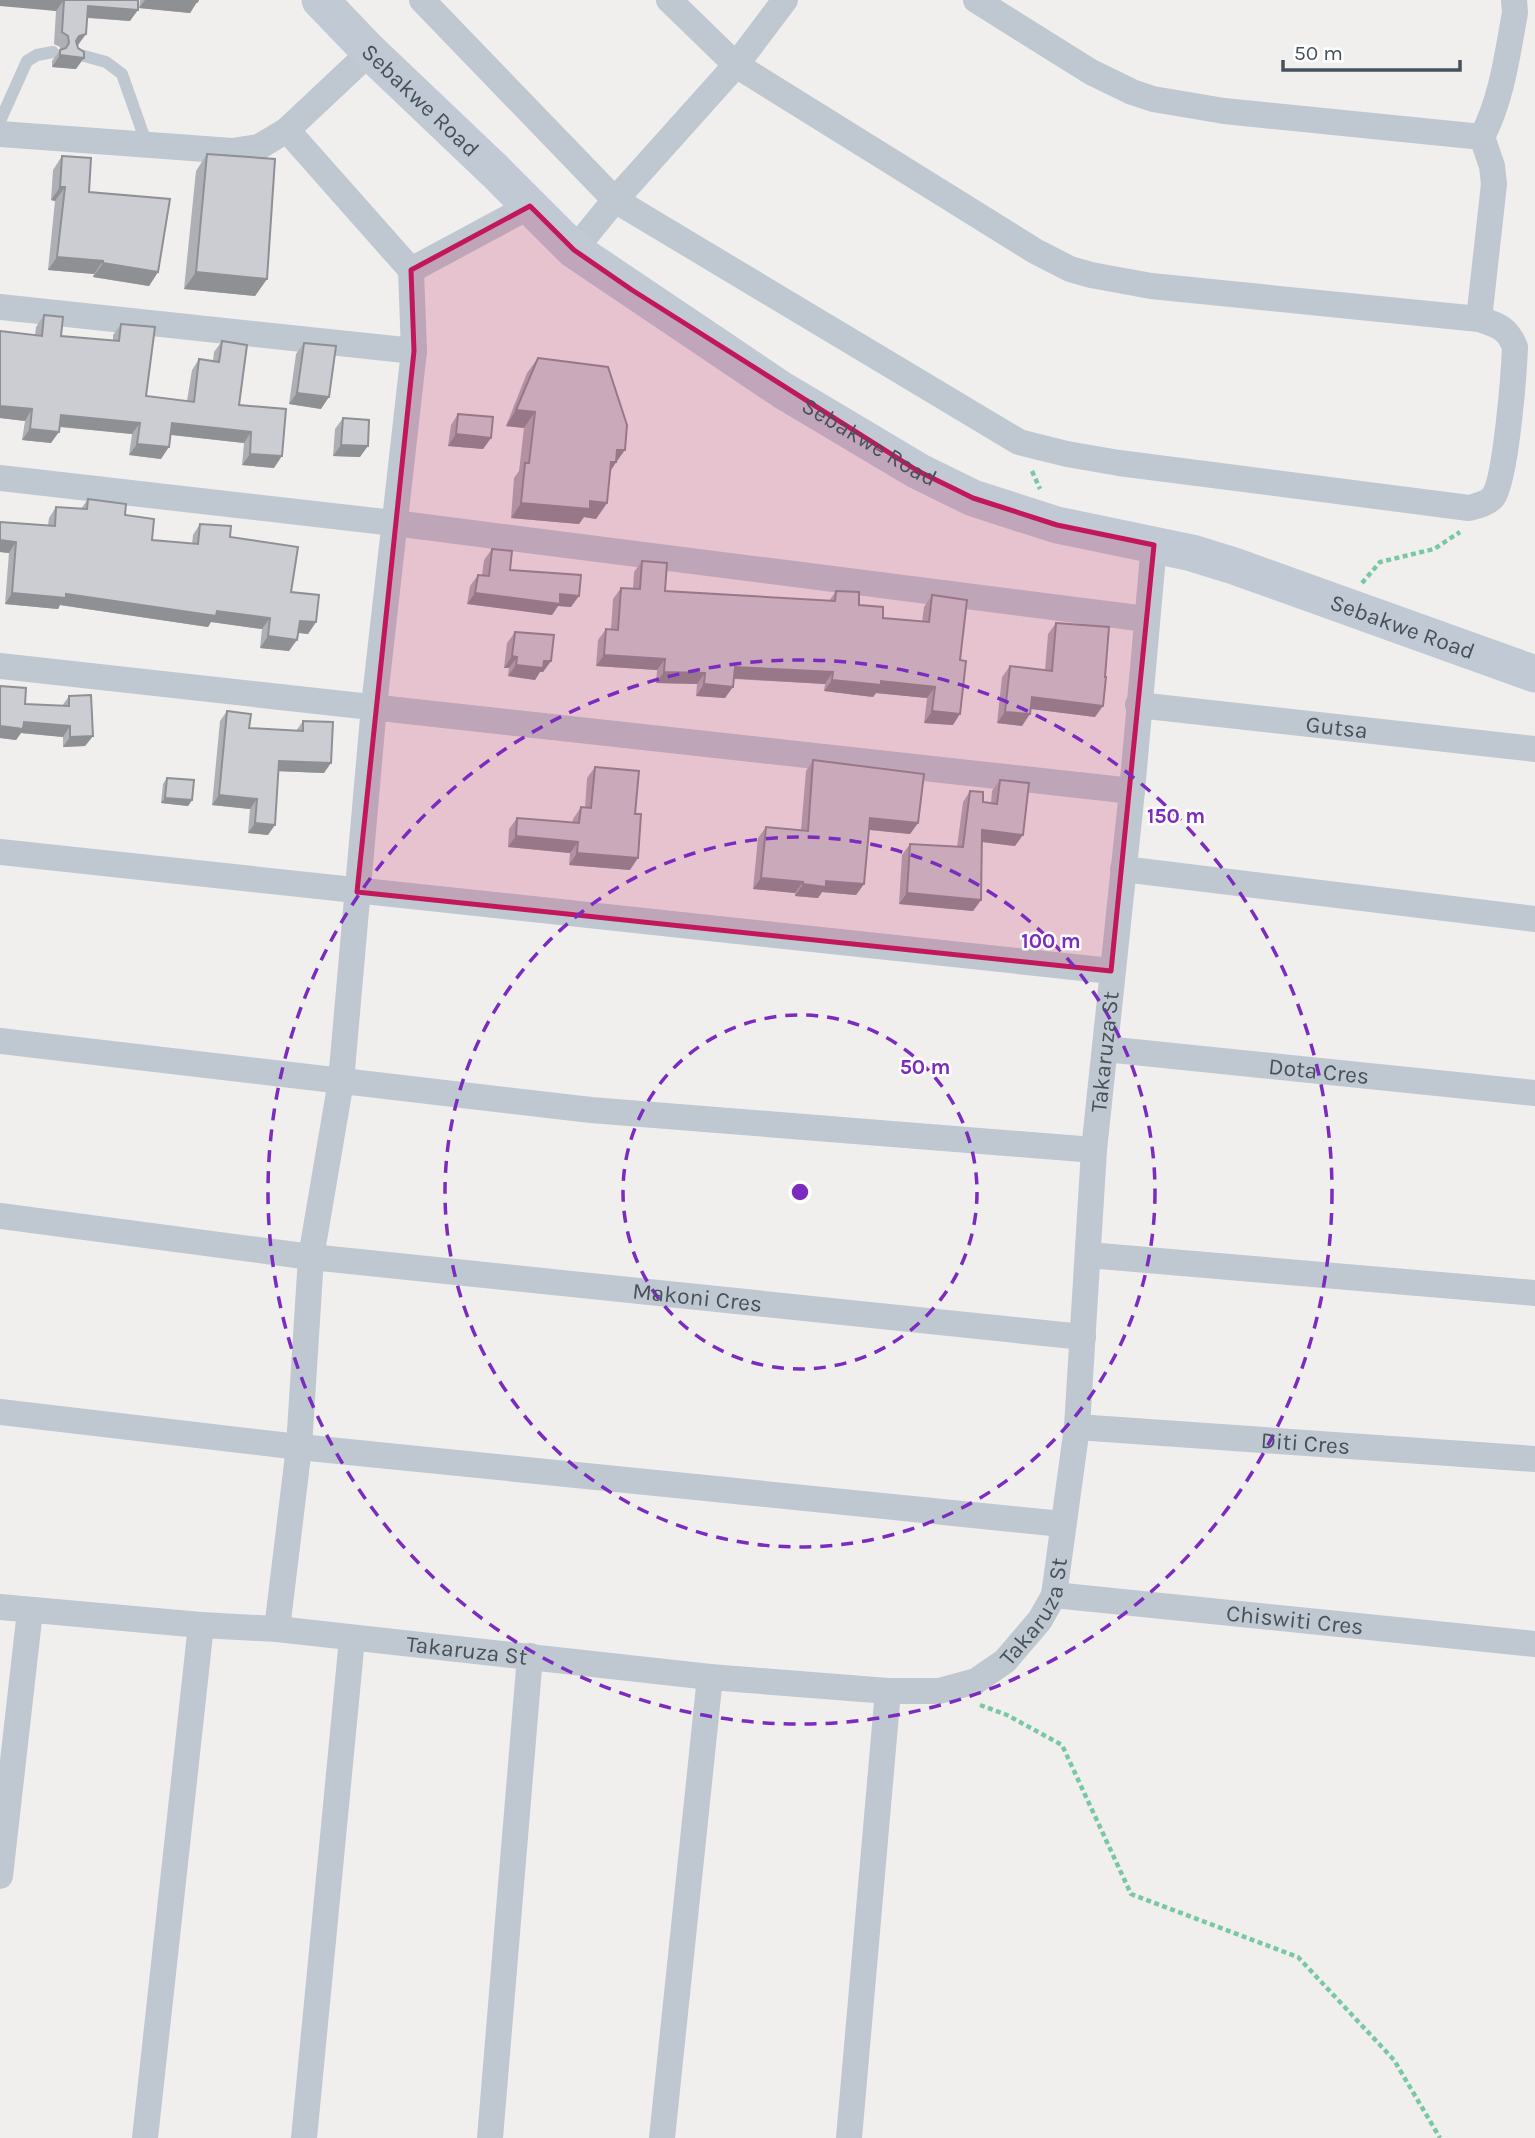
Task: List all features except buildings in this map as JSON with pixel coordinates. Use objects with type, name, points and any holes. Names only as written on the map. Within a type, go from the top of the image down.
[{"type":"street","name":"Sebakwe Road","points":[[320,0],[574,250],[782,390],[918,471],[973,498],[1057,525],[1224,563],[1535,674]]},
{"type":"street","points":[[422,0],[615,200],[1019,442],[1119,463],[1468,508],[1482,505],[1493,497],[1502,468],[1515,346],[1510,333],[1503,327],[1479,319],[1151,286],[1070,269],[1035,251],[736,65],[669,0]]},
{"type":"street","points":[[574,250],[736,65],[785,0]]},
{"type":"street","points":[[976,0],[1091,72],[1153,99],[1224,111],[1482,137]]},
{"type":"street","points":[[1479,319],[1494,184],[1492,166],[1482,137],[1494,114],[1500,93],[1515,13],[1514,0]]},
{"type":"street","points":[[0,134],[232,151],[259,147],[288,130],[370,52]]},
{"type":"street","points":[[277,1629],[299,1447],[312,1257],[341,1081],[374,706],[414,351],[411,270],[288,130]]},
{"type":"street","points":[[411,270],[530,206]]},
{"type":"street","points":[[0,307],[414,351]]},
{"type":"street","points":[[0,478],[394,523],[1146,618]]},
{"type":"street","name":"Takaruza St","points":[[0,1607],[277,1629],[710,1677],[888,1691],[939,1691],[976,1681],[1005,1661],[1040,1620],[1054,1595],[1077,1427],[1094,1150],[1132,791],[1154,545]]},
{"type":"street","points":[[0,666],[1132,791]]},
{"type":"street","name":"Gutsa","points":[[1138,705],[1535,749]]},
{"type":"street","points":[[0,852],[1111,971]]},
{"type":"street","points":[[1123,869],[1535,919]]},
{"type":"street","points":[[0,1041],[591,1110],[1094,1150]]},
{"type":"street","name":"Dota Cres","points":[[1104,1049],[1535,1093]]},
{"type":"street","name":"Makoni Cres","points":[[0,1216],[312,1257],[1083,1336]]},
{"type":"street","points":[[1088,1255],[1535,1293]]},
{"type":"street","points":[[0,1412],[299,1447],[1062,1524]]},
{"type":"street","name":"Diti Cres","points":[[1077,1427],[1535,1459]]},
{"type":"street","name":"Chiswiti Cres","points":[[1054,1595],[1535,1644]]},
{"type":"street","points":[[0,1876],[30,1611]]},
{"type":"street","points":[[145,2138],[201,1625]]},
{"type":"street","points":[[304,2138],[352,1639]]},
{"type":"street","points":[[490,2138],[530,1656]]},
{"type":"street","points":[[662,2138],[710,1677]]},
{"type":"street","points":[[849,2138],[888,1691]]},
{"type":"lane","points":[[0,121],[27,61],[37,55],[53,52]]},
{"type":"lane","points":[[77,54],[106,62],[122,74],[147,145]]},
{"type":"path","points":[[1019,442],[1057,525]]},
{"type":"path","points":[[1344,604],[1380,562],[1434,549],[1469,526],[1468,508]]},
{"type":"path","points":[[939,1691],[1007,1715],[1062,1745],[1131,1894],[1298,1957],[1394,2060],[1440,2138]]},
{"type":"highlighted area","points":[[530,206],[574,250],[632,290],[918,471],[973,498],[1057,525],[1154,545],[1111,971],[357,892],[414,351],[411,270]]}]
